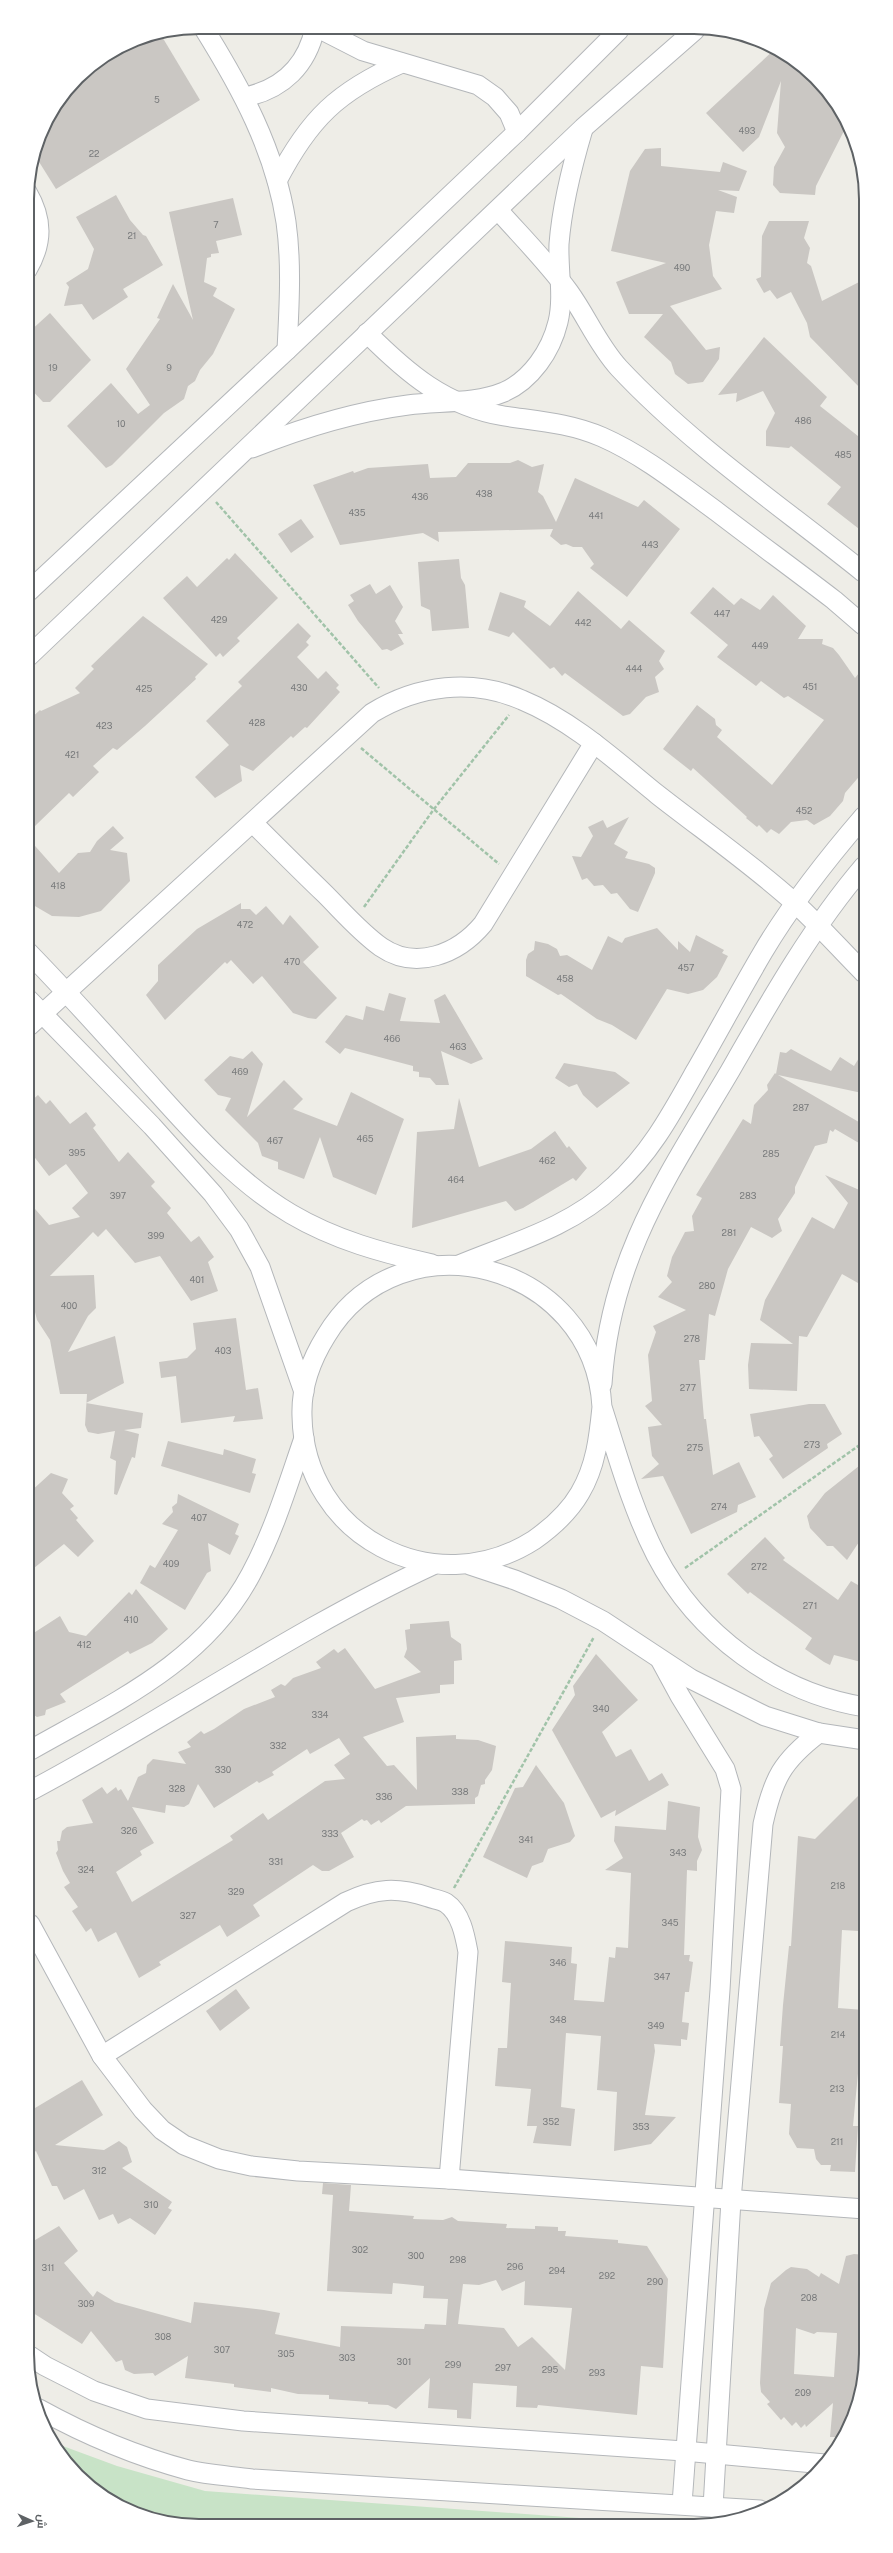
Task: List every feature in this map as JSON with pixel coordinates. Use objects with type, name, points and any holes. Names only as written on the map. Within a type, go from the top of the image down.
[{"type":"street","points":[[207,34],[245,97],[264,140],[277,181],[286,222],[289,262],[287,350]]},
{"type":"street","points":[[245,97],[271,89],[292,74],[308,52],[313,34]]},
{"type":"street","points":[[330,34],[363,51],[478,85],[495,97],[508,113],[517,132]]},
{"type":"street","points":[[34,586],[517,132],[615,34]]},
{"type":"street","points":[[34,651],[583,128],[690,34]]},
{"type":"street","points":[[277,181],[293,149],[320,116],[340,97],[370,77],[402,63]]},
{"type":"street","points":[[243,452],[322,423],[362,413],[455,400],[481,399],[505,391],[526,378],[539,362],[553,337],[560,308],[559,244],[571,172],[583,128]]},
{"type":"street","points":[[34,203],[40,222],[40,239],[34,259]]},
{"type":"street","points":[[498,210],[559,279],[596,339],[618,366],[647,395],[700,442],[859,569]]},
{"type":"street","points":[[367,333],[403,369],[424,385],[455,400],[504,416],[568,426],[601,436],[623,447],[678,482],[834,600],[859,622]]},
{"type":"street","points":[[34,1020],[253,823],[345,735],[372,713],[391,702],[416,692],[448,686],[486,690],[522,699],[554,716],[594,743],[795,903],[859,968]]},
{"type":"street","points":[[253,823],[353,922],[382,947],[399,955],[418,958],[437,956],[455,950],[471,938],[483,924],[512,874],[594,743]]},
{"type":"street","points":[[459,1265],[550,1229],[583,1210],[614,1187],[641,1160],[663,1128],[764,950],[817,871],[859,822]]},
{"type":"street","points":[[859,873],[819,926],[772,998],[652,1204],[639,1229],[628,1256],[612,1310],[603,1367],[601,1401],[597,1452],[580,1494],[551,1528],[513,1553],[470,1565],[433,1565],[396,1555],[362,1536],[334,1509],[314,1476],[304,1438],[302,1415],[304,1392],[315,1354],[335,1320],[358,1298],[399,1274],[438,1265],[459,1265],[499,1272],[529,1287],[566,1317],[588,1352],[601,1401],[634,1504],[656,1556],[670,1579],[712,1631],[762,1669],[810,1691],[859,1705]]},
{"type":"street","points":[[34,958],[170,1107],[228,1167],[258,1192],[290,1213],[325,1232],[361,1246],[438,1265]]},
{"type":"street","points":[[34,1005],[152,1126],[213,1194],[239,1229],[260,1267],[304,1392]]},
{"type":"street","points":[[34,1749],[163,1674],[212,1630],[233,1604],[265,1546],[304,1438]]},
{"type":"street","points":[[34,1789],[68,1771],[294,1636],[382,1589],[433,1565]]},
{"type":"street","points":[[470,1565],[539,1589],[604,1621],[661,1661],[717,1693],[766,1716],[819,1733],[859,1739]]},
{"type":"street","points":[[661,1661],[680,1696],[725,1769],[731,1788],[720,1990],[684,2451],[682,2504]]},
{"type":"street","points":[[713,2506],[731,2200],[763,1824],[770,1792],[782,1769],[796,1751],[819,1733]]},
{"type":"street","points":[[102,2056],[346,1902],[366,1892],[390,1889],[413,1892],[446,1903],[460,1922],[468,1952],[449,2179]]},
{"type":"street","points":[[34,1931],[102,2056],[143,2110],[162,2130],[184,2145],[219,2159],[251,2166],[298,2171],[449,2179],[859,2209]]},
{"type":"street","points":[[720,1990],[748,1991]]},
{"type":"street","points":[[34,2358],[94,2391],[147,2409],[243,2421],[684,2451],[818,2463]]},
{"type":"street","points":[[46,2414],[93,2436],[190,2470],[252,2479],[749,2509]]},
{"type":"path","points":[[204,488],[391,702]]},
{"type":"path","points":[[353,922],[434,809],[522,699]]},
{"type":"path","points":[[345,735],[512,874]]},
{"type":"path","points":[[670,1579],[859,1446]]},
{"type":"path","points":[[446,1903],[604,1621]]},
{"type":"green space","points":[[62,2446],[117,2466],[205,2491],[594,2519],[177,2518],[146,2510],[116,2497],[82,2471]]},
{"type":"building","points":[[163,38],[200,100],[56,189],[39,161],[51,126],[62,107],[82,82],[107,62],[126,51]]},
{"type":"building","points":[[771,53],[786,62],[811,82],[831,107],[844,131],[816,186],[815,195],[780,193],[773,185],[774,167],[785,147],[777,133],[781,81],[759,137],[743,152],[706,113]]},
{"type":"building","points":[[661,148],[661,166],[720,172],[723,162],[747,171],[739,191],[718,190],[737,197],[734,213],[716,211],[709,245],[713,276],[722,289],[670,306],[706,350],[720,347],[719,359],[703,382],[688,384],[675,374],[671,362],[644,337],[663,314],[629,314],[616,282],[666,263],[611,251],[630,171],[645,149]]},
{"type":"building","points":[[116,195],[130,220],[143,235],[146,236],[163,265],[123,289],[128,297],[93,320],[82,304],[64,306],[69,287],[66,283],[88,269],[94,249],[76,217]]},
{"type":"building","points":[[233,198],[242,235],[216,241],[219,253],[211,254],[211,257],[207,258],[204,282],[217,288],[213,296],[235,309],[213,354],[200,370],[195,381],[188,386],[184,399],[164,413],[112,465],[106,468],[67,426],[111,383],[138,414],[150,405],[126,369],[160,319],[157,318],[173,284],[193,320],[169,212]]},
{"type":"building","points":[[769,221],[809,221],[804,238],[810,248],[807,263],[811,266],[822,301],[859,282],[859,387],[810,337],[807,323],[791,292],[777,299],[770,290],[764,293],[756,279],[761,277],[762,236]]},
{"type":"building","points":[[50,313],[91,360],[50,402],[43,402],[34,392],[34,328]]},
{"type":"building","points":[[764,337],[827,397],[820,406],[859,437],[859,529],[827,504],[841,487],[791,446],[789,448],[766,446],[766,431],[775,413],[763,391],[736,402],[737,393],[718,395]]},
{"type":"building","points":[[518,460],[532,467],[544,464],[538,492],[543,496],[556,522],[575,478],[638,507],[644,500],[680,529],[627,597],[590,568],[594,564],[582,547],[573,547],[566,544],[561,545],[550,536],[553,529],[438,532],[439,542],[423,533],[340,545],[313,485],[353,471],[354,473],[368,468],[428,464],[430,478],[456,477],[468,463],[510,463]]},
{"type":"building","points":[[301,519],[314,537],[291,553],[278,534]]},
{"type":"building","points":[[235,553],[278,598],[237,638],[240,641],[223,657],[220,653],[216,657],[163,598],[187,576],[197,587],[227,558],[229,560]]},
{"type":"building","points":[[459,559],[461,578],[465,585],[469,628],[432,631],[430,610],[421,606],[418,562]]},
{"type":"building","points":[[370,584],[376,594],[390,585],[403,607],[395,621],[403,634],[398,634],[404,644],[391,651],[387,649],[382,650],[358,621],[348,605],[354,601],[350,595]]},
{"type":"building","points":[[713,587],[734,605],[741,598],[760,610],[773,595],[806,626],[798,639],[823,639],[822,644],[833,648],[855,678],[859,673],[859,777],[845,793],[843,801],[830,816],[814,825],[807,820],[791,822],[779,834],[771,829],[767,833],[759,825],[757,827],[746,818],[747,817],[693,768],[691,771],[663,749],[697,705],[715,719],[716,725],[722,730],[717,737],[772,785],[824,720],[788,696],[784,698],[761,681],[756,686],[717,657],[728,645],[690,613]]},
{"type":"building","points":[[578,591],[621,629],[629,620],[665,651],[659,661],[664,669],[655,677],[659,692],[646,697],[630,714],[623,716],[565,673],[562,676],[554,667],[550,669],[513,632],[509,637],[488,630],[500,592],[526,601],[524,607],[550,626]]},
{"type":"building","points":[[143,616],[208,664],[195,677],[196,679],[145,726],[117,750],[113,748],[93,766],[99,772],[73,797],[69,793],[35,826],[34,716],[40,710],[41,711],[80,693],[75,688],[94,669],[91,666]]},
{"type":"building","points":[[298,623],[311,636],[306,642],[309,645],[297,657],[318,679],[326,671],[339,685],[336,688],[340,692],[307,728],[305,727],[293,738],[291,736],[253,771],[240,765],[242,781],[215,798],[195,777],[229,745],[206,721],[242,686],[238,682]]},
{"type":"building","points":[[629,817],[614,844],[628,852],[625,858],[649,864],[655,868],[655,873],[638,912],[630,909],[617,893],[611,894],[603,885],[594,886],[587,878],[582,880],[572,856],[581,857],[593,836],[588,827],[603,820],[607,828]]},
{"type":"building","points":[[113,826],[124,838],[110,850],[127,853],[130,881],[101,911],[79,917],[52,916],[34,906],[34,845],[59,873],[78,853],[90,852],[97,841]]},
{"type":"building","points":[[241,903],[241,909],[250,909],[256,915],[266,906],[283,925],[290,915],[319,947],[303,962],[337,998],[316,1019],[293,1013],[262,976],[253,984],[231,960],[227,964],[225,962],[165,1020],[146,995],[158,981],[158,965],[197,929]]},
{"type":"building","points":[[657,928],[678,950],[678,941],[690,952],[696,935],[724,950],[722,953],[728,956],[717,977],[703,990],[688,994],[667,989],[636,1040],[612,1025],[597,1019],[561,994],[558,995],[526,976],[526,960],[528,954],[534,950],[535,941],[548,944],[557,949],[560,956],[567,955],[592,970],[608,936],[622,943],[625,938]]},
{"type":"building","points":[[389,993],[406,998],[400,1021],[440,1023],[434,1000],[445,994],[483,1059],[471,1064],[441,1051],[449,1085],[436,1085],[430,1078],[419,1077],[419,1072],[413,1071],[413,1066],[345,1048],[340,1054],[325,1042],[346,1015],[363,1020],[366,1006],[384,1011]]},
{"type":"building","points":[[791,1049],[831,1071],[840,1057],[854,1066],[859,1058],[859,1092],[778,1075],[859,1122],[859,1143],[835,1129],[833,1132],[830,1130],[827,1143],[815,1146],[795,1187],[795,1193],[778,1219],[782,1231],[772,1238],[751,1227],[728,1269],[715,1316],[709,1314],[705,1360],[699,1360],[704,1419],[706,1419],[713,1475],[739,1462],[756,1497],[738,1505],[737,1512],[691,1534],[663,1476],[641,1479],[659,1464],[652,1456],[648,1427],[662,1425],[645,1406],[652,1401],[648,1355],[656,1332],[653,1326],[686,1310],[658,1297],[672,1282],[667,1276],[672,1257],[685,1232],[694,1231],[692,1216],[702,1198],[696,1195],[743,1119],[751,1124],[754,1105],[768,1090],[767,1085],[775,1073],[776,1074],[780,1052],[786,1053]]},
{"type":"building","points":[[252,1051],[263,1064],[247,1117],[284,1080],[303,1099],[293,1109],[337,1126],[351,1092],[404,1119],[376,1195],[333,1177],[320,1137],[304,1179],[278,1169],[278,1162],[262,1156],[258,1143],[225,1110],[231,1098],[218,1095],[204,1080],[230,1056],[243,1059]]},
{"type":"building","points":[[564,1063],[615,1072],[630,1083],[597,1108],[583,1095],[577,1084],[569,1087],[555,1078]]},
{"type":"building","points":[[38,1095],[46,1104],[50,1100],[70,1124],[86,1112],[96,1125],[93,1128],[119,1162],[128,1152],[155,1182],[151,1186],[171,1208],[167,1213],[191,1242],[199,1236],[214,1257],[208,1262],[218,1291],[191,1301],[160,1256],[135,1263],[106,1229],[98,1237],[93,1232],[50,1276],[94,1275],[96,1308],[88,1316],[68,1352],[115,1336],[124,1383],[86,1403],[87,1394],[60,1394],[50,1340],[37,1320],[34,1308],[34,1208],[49,1225],[80,1217],[72,1208],[88,1193],[66,1164],[49,1176],[34,1156],[34,1099]]},
{"type":"building","points":[[459,1098],[479,1167],[531,1149],[555,1131],[567,1148],[569,1146],[587,1168],[576,1181],[573,1178],[523,1208],[515,1211],[506,1201],[412,1228],[417,1132],[454,1129]]},
{"type":"building","points":[[825,1175],[859,1190],[859,1281],[858,1283],[842,1274],[807,1337],[799,1336],[797,1391],[749,1389],[748,1365],[751,1343],[793,1344],[760,1320],[765,1300],[812,1217],[834,1229],[848,1203]]},
{"type":"building","points":[[236,1318],[246,1390],[258,1388],[263,1419],[233,1422],[235,1416],[181,1423],[176,1376],[161,1378],[159,1362],[187,1358],[196,1349],[193,1323]]},
{"type":"building","points":[[86,1403],[143,1413],[141,1428],[124,1430],[139,1434],[135,1458],[132,1457],[117,1495],[114,1494],[116,1461],[110,1458],[115,1431],[98,1434],[88,1432],[85,1425]]},
{"type":"building","points":[[809,1404],[825,1404],[842,1434],[827,1444],[828,1448],[783,1479],[769,1459],[773,1456],[759,1436],[754,1437],[750,1414]]},
{"type":"building","points":[[168,1441],[223,1455],[224,1449],[256,1459],[252,1473],[256,1474],[250,1493],[161,1466]]},
{"type":"building","points":[[859,1466],[859,1542],[847,1560],[833,1546],[827,1546],[810,1528],[807,1516],[825,1493]]},
{"type":"building","points":[[51,1473],[68,1479],[62,1493],[74,1506],[70,1509],[78,1518],[76,1520],[94,1541],[78,1557],[64,1544],[34,1568],[34,1488]]},
{"type":"building","points":[[178,1494],[239,1524],[235,1534],[239,1536],[230,1555],[208,1543],[211,1571],[207,1573],[185,1610],[140,1583],[150,1565],[155,1568],[178,1530],[162,1524],[173,1512],[172,1507],[177,1503]]},
{"type":"building","points":[[765,1537],[785,1558],[783,1560],[838,1600],[851,1581],[859,1586],[859,1661],[834,1655],[830,1665],[824,1662],[805,1649],[812,1638],[750,1592],[748,1594],[727,1574]]},
{"type":"building","points":[[136,1589],[168,1629],[152,1643],[130,1654],[128,1651],[60,1694],[66,1702],[46,1710],[45,1715],[37,1717],[34,1715],[34,1633],[60,1616],[69,1632],[86,1636],[129,1592],[132,1595]]},
{"type":"building","points":[[449,1621],[451,1637],[461,1644],[462,1660],[454,1661],[454,1684],[440,1685],[440,1693],[396,1698],[404,1722],[363,1737],[387,1766],[394,1765],[417,1790],[416,1737],[456,1735],[456,1739],[478,1740],[496,1746],[492,1770],[485,1780],[485,1784],[481,1785],[478,1796],[475,1798],[475,1804],[406,1806],[381,1823],[379,1820],[371,1825],[367,1820],[364,1821],[362,1819],[341,1833],[354,1857],[329,1871],[322,1871],[313,1865],[253,1905],[260,1916],[227,1937],[220,1925],[159,1962],[161,1965],[139,1978],[116,1932],[98,1942],[91,1928],[86,1932],[72,1911],[78,1907],[64,1887],[70,1883],[63,1871],[56,1853],[58,1850],[57,1841],[60,1841],[62,1831],[67,1827],[93,1823],[82,1800],[102,1787],[107,1794],[116,1787],[118,1791],[121,1789],[128,1801],[138,1777],[146,1773],[147,1765],[153,1759],[186,1764],[178,1752],[191,1747],[187,1742],[201,1731],[204,1734],[244,1709],[275,1697],[271,1690],[281,1684],[285,1686],[293,1678],[321,1668],[316,1662],[334,1649],[338,1653],[345,1648],[375,1689],[421,1672],[404,1657],[407,1649],[405,1630],[410,1629],[410,1624]],"holes":[[[339,1738],[350,1754],[334,1765],[345,1779],[325,1781],[268,1820],[263,1813],[230,1836],[233,1840],[132,1902],[116,1872],[142,1855],[140,1851],[154,1843],[132,1807],[165,1813],[166,1805],[184,1807],[189,1804],[198,1784],[214,1808],[257,1781],[259,1783],[274,1775],[272,1772],[307,1749],[310,1754]]]},
{"type":"building","points":[[596,1654],[638,1700],[602,1732],[616,1757],[631,1749],[649,1781],[662,1773],[669,1785],[615,1816],[616,1810],[601,1818],[552,1730],[575,1695],[573,1686]]},
{"type":"building","points":[[536,1765],[564,1803],[575,1836],[570,1842],[548,1849],[543,1862],[532,1866],[527,1878],[483,1857],[515,1788],[523,1787]]},
{"type":"building","points":[[859,1795],[859,1931],[842,1930],[838,2008],[859,2010],[859,2063],[853,2126],[858,2126],[855,2172],[830,2171],[831,2165],[821,2165],[816,2159],[814,2149],[797,2148],[789,2134],[791,2104],[779,2103],[783,2046],[780,2046],[789,1946],[791,1946],[798,1836],[815,1839]]},
{"type":"building","points":[[668,1801],[700,1807],[698,1837],[702,1850],[697,1861],[697,1871],[687,1870],[684,1955],[690,1955],[689,1961],[693,1962],[689,1992],[685,1992],[682,2022],[689,2023],[687,2040],[681,2039],[681,2046],[654,2044],[655,2051],[645,2115],[676,2117],[651,2144],[614,2151],[617,2092],[597,2090],[601,2036],[566,2033],[561,2107],[575,2109],[571,2146],[533,2143],[537,2126],[527,2126],[531,2089],[495,2086],[498,2048],[507,2048],[511,1983],[502,1982],[505,1941],[572,1947],[571,1963],[577,1964],[574,2000],[604,2002],[609,1957],[615,1958],[616,1947],[628,1948],[631,1873],[605,1870],[623,1858],[614,1841],[615,1826],[666,1830]]},
{"type":"building","points":[[236,1989],[250,2008],[220,2031],[206,2011]]},
{"type":"building","points":[[82,2080],[103,2115],[55,2145],[104,2150],[119,2141],[127,2147],[132,2162],[122,2168],[172,2202],[168,2208],[172,2210],[155,2235],[130,2218],[118,2224],[113,2214],[99,2220],[84,2189],[64,2200],[57,2186],[52,2186],[36,2151],[34,2152],[34,2109]]},
{"type":"building","points":[[323,2183],[351,2185],[349,2211],[414,2216],[413,2219],[443,2220],[452,2217],[458,2221],[507,2224],[506,2228],[535,2229],[535,2226],[558,2227],[558,2231],[566,2231],[565,2236],[618,2240],[618,2243],[647,2246],[668,2279],[665,2335],[663,2368],[641,2366],[637,2415],[538,2405],[537,2408],[516,2407],[517,2386],[473,2383],[471,2419],[457,2418],[457,2410],[428,2408],[430,2378],[396,2409],[388,2405],[368,2404],[368,2402],[329,2399],[329,2395],[298,2394],[271,2388],[271,2392],[234,2387],[234,2384],[185,2378],[188,2356],[155,2376],[153,2373],[134,2374],[125,2370],[122,2360],[116,2362],[91,2331],[82,2344],[34,2314],[34,2241],[59,2226],[78,2251],[64,2263],[93,2297],[97,2291],[115,2302],[191,2323],[194,2302],[264,2310],[280,2313],[275,2334],[340,2347],[341,2326],[424,2329],[425,2324],[446,2325],[448,2299],[423,2298],[424,2286],[393,2283],[392,2294],[327,2291],[333,2195],[322,2194]],"holes":[[[496,2280],[502,2291],[525,2281],[524,2305],[572,2308],[565,2370],[532,2337],[518,2347],[504,2328],[458,2324],[463,2284],[479,2285]]]},
{"type":"building","points":[[859,2254],[858,2376],[850,2407],[842,2427],[836,2437],[830,2437],[833,2403],[806,2427],[805,2424],[801,2428],[796,2422],[792,2426],[784,2417],[781,2420],[767,2404],[770,2402],[761,2392],[760,2383],[764,2309],[771,2283],[791,2267],[807,2269],[819,2277],[821,2273],[839,2284],[846,2256]],"holes":[[[796,2328],[814,2334],[817,2332],[837,2333],[834,2377],[794,2374]]]}]
